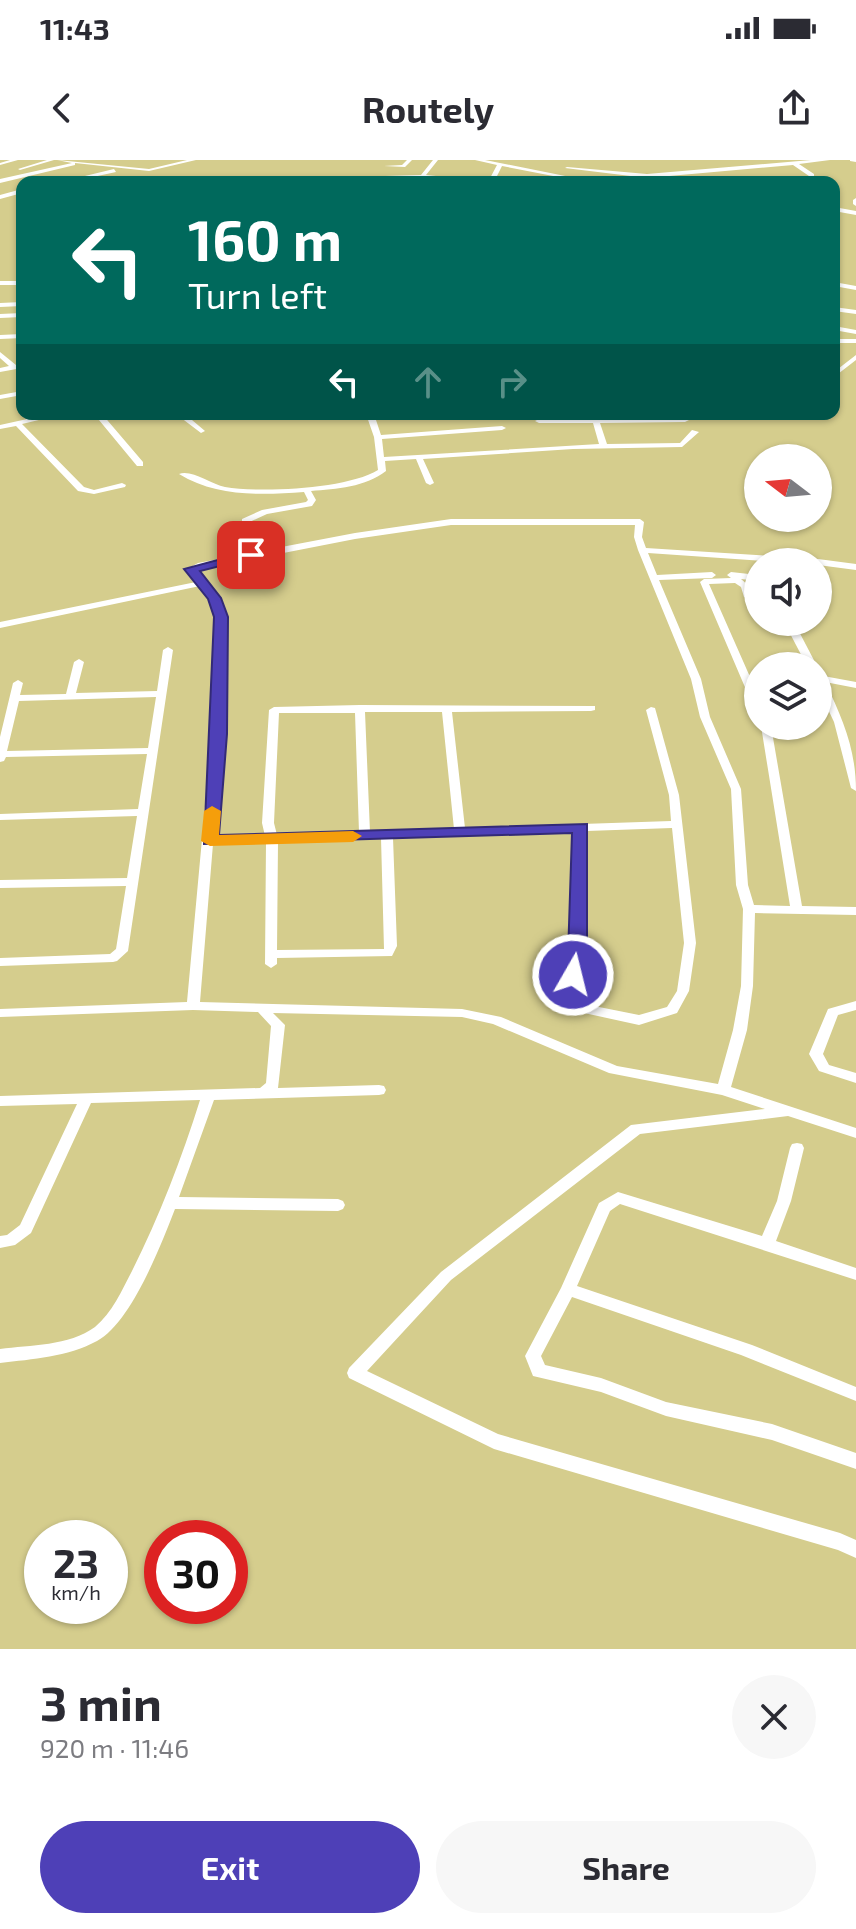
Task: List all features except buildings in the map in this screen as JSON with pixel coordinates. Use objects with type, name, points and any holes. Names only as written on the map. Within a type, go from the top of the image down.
[{"type":"street","points":[[0,164],[16,160]]},
{"type":"street","points":[[0,175],[52,160]]},
{"type":"street","points":[[59,160],[117,170],[152,170],[194,160]]},
{"type":"street","points":[[386,166],[403,166],[410,160]]},
{"type":"street","points":[[477,160],[550,176]]},
{"type":"street","points":[[563,176],[575,160]]},
{"type":"street","points":[[567,168],[647,176],[827,160]]},
{"type":"street","points":[[525,170],[538,161]]},
{"type":"street","points":[[20,176],[76,162]]},
{"type":"street","points":[[795,164],[811,176]]},
{"type":"street","points":[[90,176],[117,170]]},
{"type":"street","points":[[840,370],[856,357]]},
{"type":"street","points":[[0,427],[31,420]]},
{"type":"street","points":[[103,420],[140,464]]},
{"type":"street","points":[[187,420],[201,431]]},
{"type":"street","points":[[183,474],[227,490],[306,489],[376,477],[382,471],[383,459],[372,420]]},
{"type":"street","points":[[539,421],[553,420]]},
{"type":"street","points":[[596,420],[603,445]]},
{"type":"street","points":[[17,423],[81,489],[94,492],[122,485]]},
{"type":"street","points":[[378,437],[502,428]]},
{"type":"street","points":[[383,459],[603,445],[682,445],[695,432]]},
{"type":"street","points":[[419,458],[430,483]]},
{"type":"street","points":[[245,521],[265,512],[309,504],[312,500],[306,489]]},
{"type":"street","points":[[193,1006],[219,734],[221,617],[214,598],[191,569],[355,536],[468,521],[640,522],[638,537],[642,550],[697,683],[705,717],[736,789],[742,885],[749,909],[747,986],[740,1030],[723,1090]]},
{"type":"street","points":[[642,550],[744,556]]},
{"type":"street","points":[[736,555],[739,575]]},
{"type":"street","points":[[832,564],[856,567]]},
{"type":"street","points":[[655,578],[744,576]]},
{"type":"street","points":[[744,585],[737,580],[704,582],[744,674]]},
{"type":"street","points":[[0,625],[202,583]]},
{"type":"street","points":[[0,962],[117,957],[122,951],[168,650]]},
{"type":"street","points":[[70,696],[79,662]]},
{"type":"street","points":[[832,681],[856,685]]},
{"type":"street","points":[[18,683],[4,726],[1,756],[151,751]]},
{"type":"street","points":[[14,698],[159,694]]},
{"type":"street","points":[[832,707],[839,722],[856,788]]},
{"type":"street","points":[[360,708],[365,836]]},
{"type":"street","points":[[447,708],[460,833]]},
{"type":"street","points":[[387,835],[391,946],[388,953],[271,959],[272,839],[268,823],[274,710],[591,708]]},
{"type":"street","points":[[581,828],[578,956],[569,1000],[580,1008],[639,1020],[672,1010],[683,991],[690,943],[674,789],[651,710]]},
{"type":"street","points":[[768,740],[796,907]]},
{"type":"street","points":[[0,817],[143,812]]},
{"type":"street","points":[[210,841],[676,824]]},
{"type":"street","points":[[0,884],[131,882]]},
{"type":"street","points":[[749,909],[796,907],[856,911]]},
{"type":"street","points":[[856,1005],[833,1012],[816,1054],[817,1061],[824,1068],[856,1078]]},
{"type":"street","points":[[0,1013],[193,1006],[263,1010],[444,1011],[491,1019],[614,1070],[723,1090],[856,1133]]},
{"type":"street","points":[[263,1010],[278,1025],[273,1085],[263,1094]]},
{"type":"street","points":[[0,1101],[85,1101],[379,1090]]},
{"type":"street","points":[[0,1356],[65,1347],[101,1331],[117,1317],[170,1203],[208,1096]]},
{"type":"street","points":[[0,1242],[10,1241],[26,1229],[85,1101]]},
{"type":"street","points":[[789,1111],[636,1129],[446,1276],[355,1373],[494,1441],[828,1538],[856,1549]]},
{"type":"street","points":[[767,1244],[784,1201],[797,1148]]},
{"type":"street","points":[[856,1274],[618,1198],[604,1207],[568,1289],[533,1356],[539,1371],[601,1385],[666,1409],[772,1432],[856,1461]]},
{"type":"street","points":[[170,1203],[338,1205]]},
{"type":"street","points":[[568,1289],[746,1350],[856,1394]]},
{"type":"slow traffic","points":[[212,811],[210,841],[353,836]]},
{"type":"route","points":[[251,555],[191,569],[214,598],[221,617],[222,676],[210,841],[581,828],[578,956],[573,975]]}]
